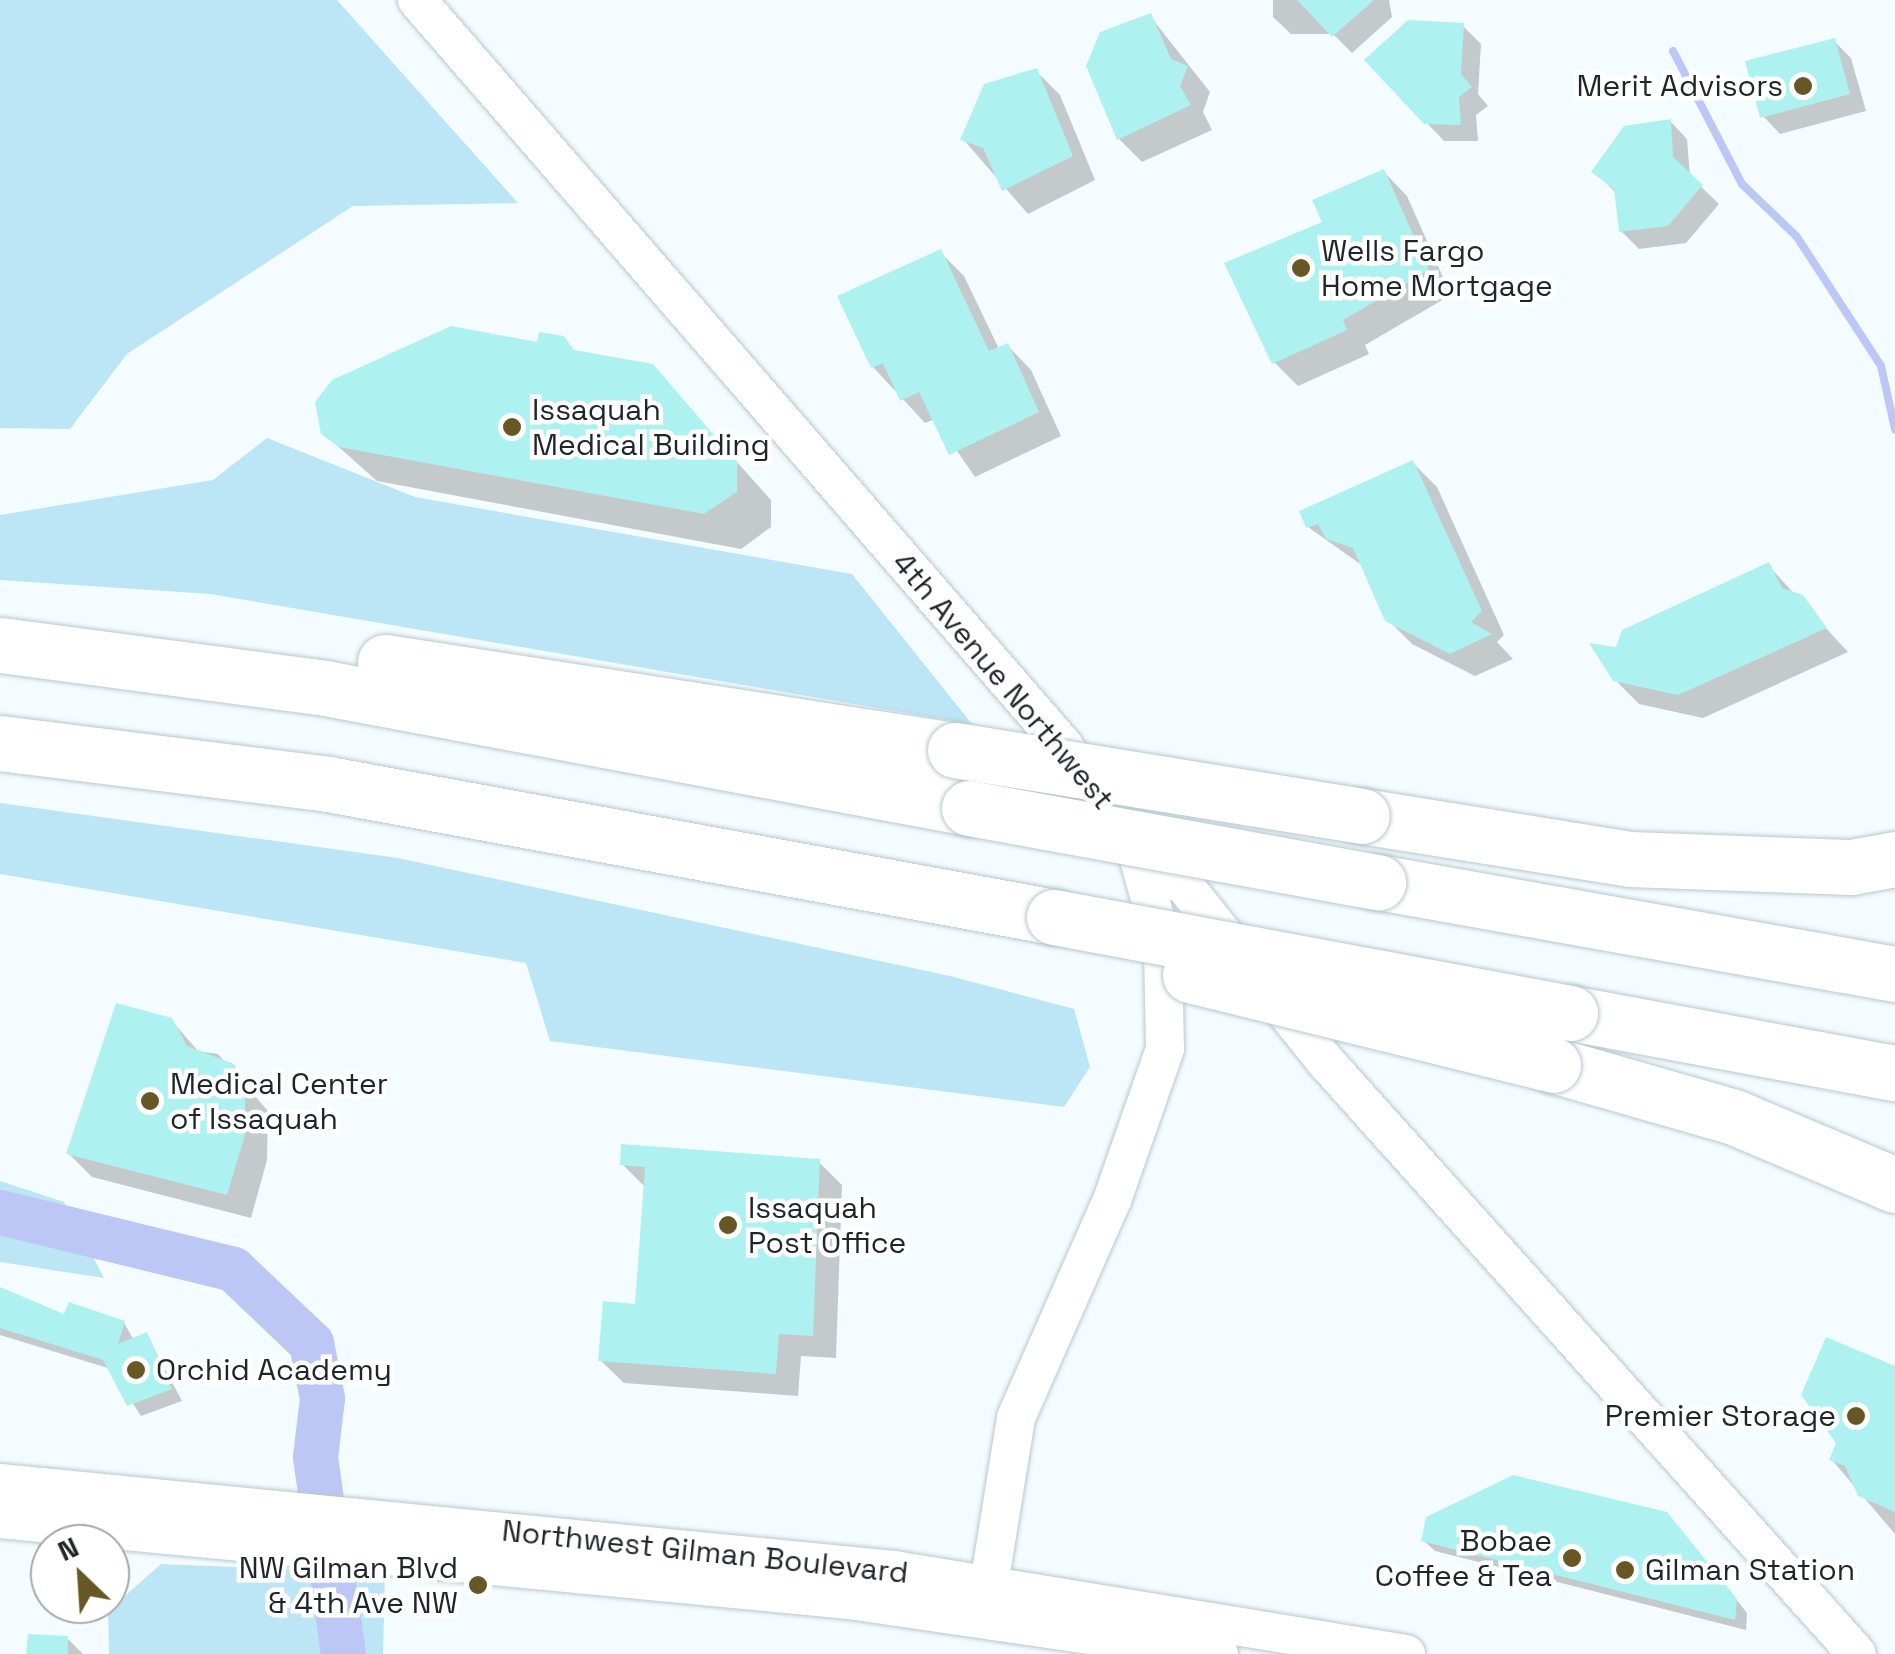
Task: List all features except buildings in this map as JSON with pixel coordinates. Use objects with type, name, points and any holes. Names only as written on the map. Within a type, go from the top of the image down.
[{"type":"highway","points":[[0,643],[306,650],[1612,856],[1749,863],[1895,859]]},
{"type":"highway","points":[[0,643],[325,688],[1895,974]]},
{"type":"highway","points":[[0,743],[328,784],[868,884],[1058,929],[1734,1117],[1895,1185]]},
{"type":"highway","points":[[1749,863],[1895,832]]},
{"type":"highway","points":[[1058,929],[1570,1013],[1895,1074]]},
{"type":"street","name":"4th Avenue Northwest","points":[[416,0],[1062,745],[1142,866],[1164,946],[1165,1048],[1146,1114],[1016,1418],[987,1599]]},
{"type":"street","points":[[1142,866],[1184,886],[1326,1062],[1857,1654]]},
{"type":"street","name":"Northwest Gilman Boulevard","points":[[0,1483],[248,1525]]},
{"type":"street","name":"Northwest Gilman Boulevard","points":[[0,1519],[248,1525],[373,1537],[987,1599],[1406,1654]]},
{"type":"street","name":"Northwest Gilman Boulevard","points":[[987,1599],[1219,1654]]},
{"type":"shaded area","points":[[0,0],[337,0],[518,203],[353,206],[127,354],[70,429],[0,428]]},
{"type":"shaded area","points":[[267,438],[415,497],[852,574],[972,724],[210,594],[0,580],[0,515],[213,480]]},
{"type":"shaded area","points":[[0,803],[398,858],[950,976],[1074,1009],[1090,1067],[1064,1107],[550,1041],[526,963],[0,874]]},
{"type":"shaded area","points":[[0,1181],[64,1202],[104,1278],[0,1262]]},
{"type":"shaded area","points":[[161,1564],[385,1573],[383,1654],[109,1654],[108,1624],[130,1624],[130,1591]]},
{"type":"waterway","points":[[1673,51],[1742,184],[1797,237],[1881,366],[1895,429]]},
{"type":"waterway","points":[[0,1212],[233,1269],[311,1343],[322,1398],[315,1457],[343,1654]]},
{"type":"place","name":"Merit Advisors","points":[[1803,86]]},
{"type":"place","name":"Wells Fargo Home Mortgage","points":[[1301,268]]},
{"type":"place","name":"Issaquah Medical Building","points":[[512,427]]},
{"type":"place","name":"Medical Center of Issaquah","points":[[150,1101]]},
{"type":"place","name":"Issaquah Post Office","points":[[728,1225]]},
{"type":"place","name":"Orchid Academy","points":[[136,1370]]},
{"type":"place","name":"Premier Storage","points":[[1856,1416]]},
{"type":"place","name":"Bobae Coffee & Tea","points":[[1572,1558]]},
{"type":"place","name":"Gilman Station","points":[[1625,1570]]},
{"type":"place","name":"NW Gilman Blvd & 4th Ave NW","points":[[478,1585]]}]
